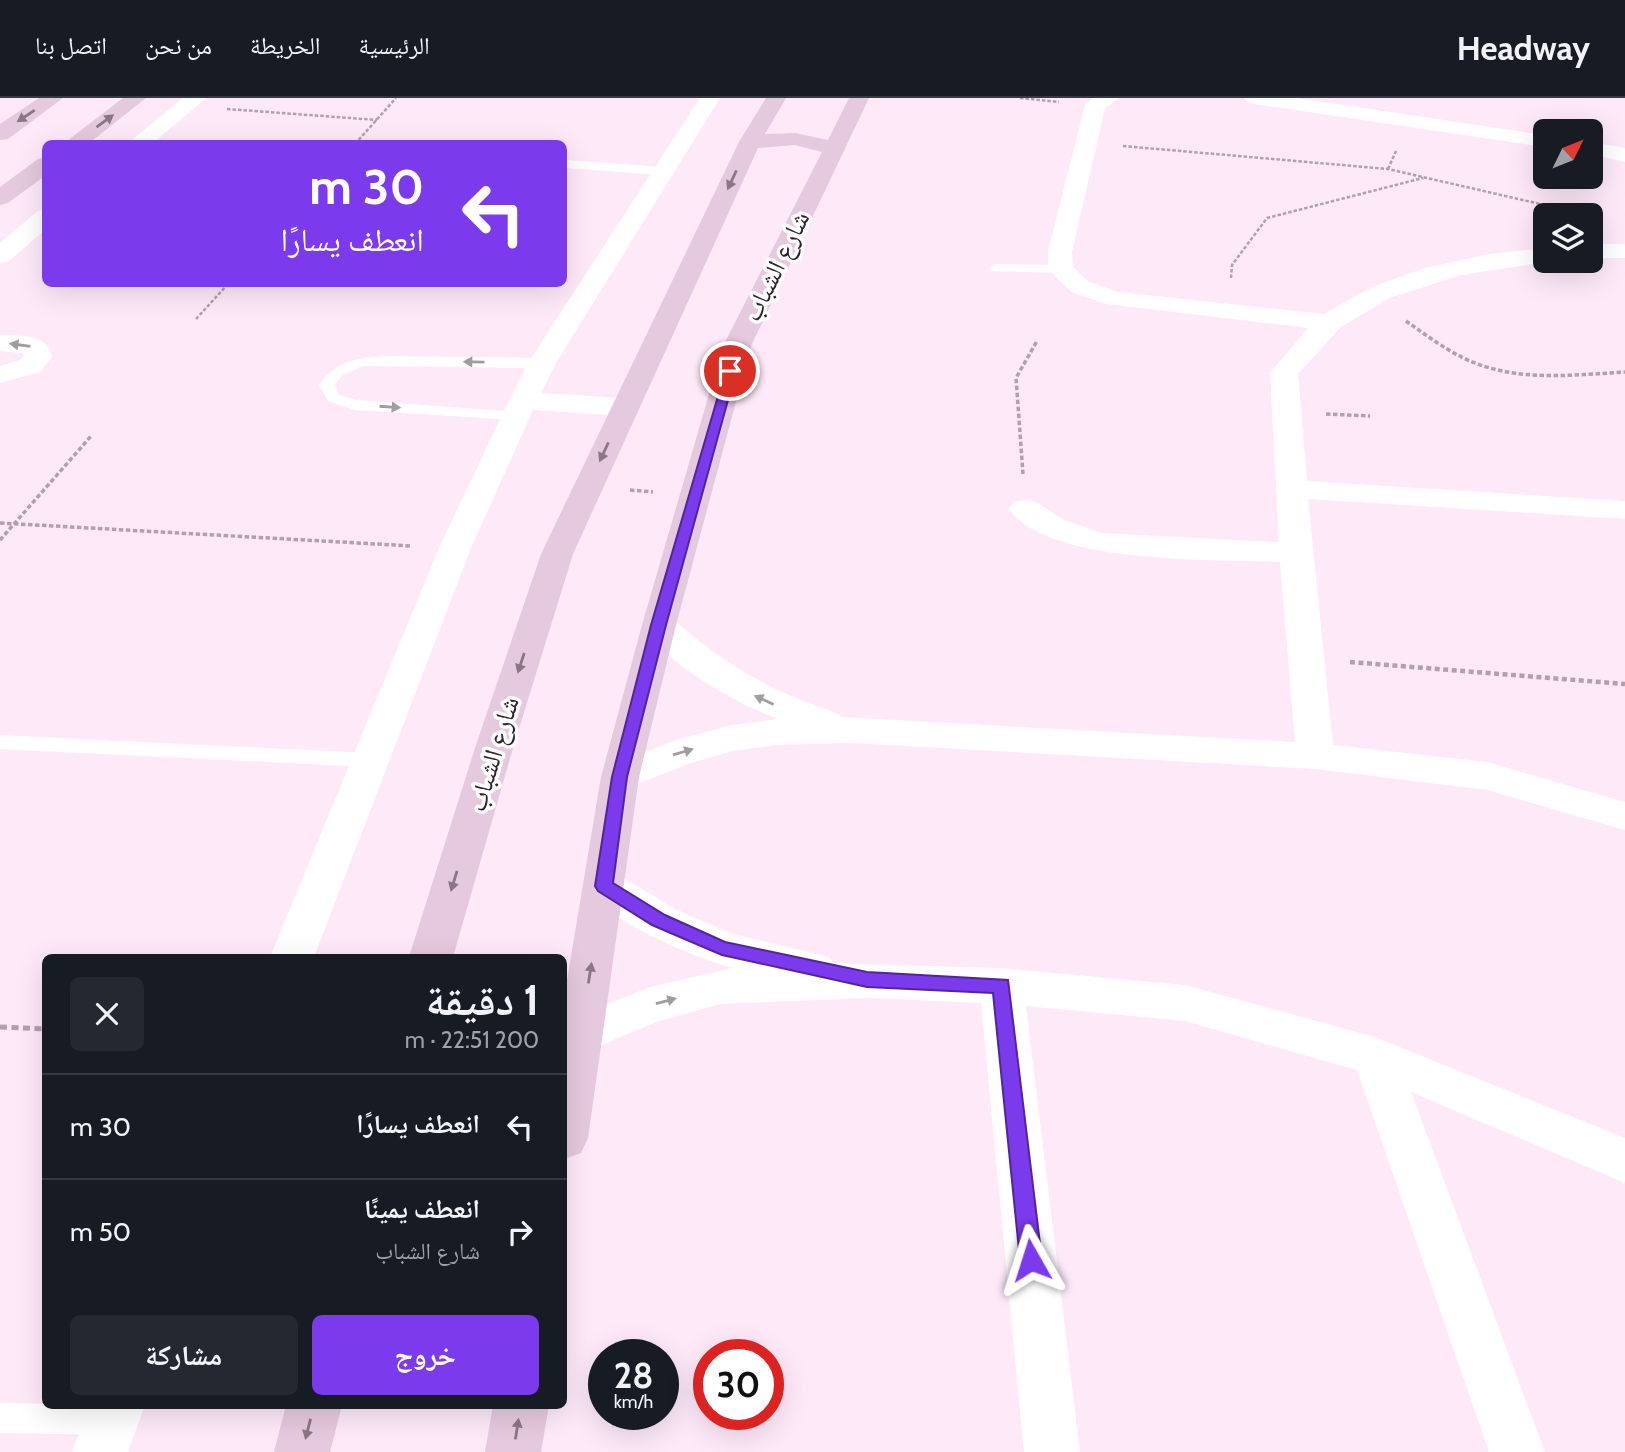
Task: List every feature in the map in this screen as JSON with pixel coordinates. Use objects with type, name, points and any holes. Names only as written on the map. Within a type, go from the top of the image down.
[{"type":"street","points":[[0,134],[53,98]]},
{"type":"street","points":[[79,140],[136,98]]},
{"type":"street","points":[[293,954],[455,548],[519,408],[542,363],[710,98]]},
{"type":"street","name":"شارع الشباب","points":[[432,954],[494,748],[557,554],[750,142],[776,98]]},
{"type":"street","name":"شارع الشباب","points":[[567,1119],[620,777],[659,625],[737,346],[859,98]]},
{"type":"street","points":[[1109,98],[1095,105],[1084,143],[1060,251],[1061,269],[1080,287],[1115,299],[1330,323]]},
{"type":"street","points":[[1254,98],[1533,139]]},
{"type":"street","points":[[143,140],[191,102]]},
{"type":"street","points":[[750,142],[795,139],[834,148]]},
{"type":"street","points":[[0,198],[42,167]]},
{"type":"street","points":[[0,256],[42,219]]},
{"type":"street","points":[[1603,250],[1625,251]]},
{"type":"street","points":[[1315,756],[1296,553],[1294,489],[1284,373],[1330,323],[1370,297],[1398,284],[1488,260],[1533,256]]},
{"type":"street","points":[[0,343],[28,345],[37,350],[38,358],[30,366],[0,375]]},
{"type":"street","points":[[519,408],[625,407]]},
{"type":"street","points":[[1294,489],[1625,510]]},
{"type":"street","points":[[1025,509],[1046,525],[1072,537],[1102,543],[1296,553]]},
{"type":"street","points":[[659,625],[693,658],[737,687],[791,712],[852,730]]},
{"type":"street","points":[[620,777],[674,754],[732,738],[791,730],[852,730],[1315,756],[1487,776],[1625,816]]},
{"type":"street","points":[[604,886],[658,920],[722,948],[867,980]]},
{"type":"street","points":[[580,1035],[650,1005],[721,986],[867,980],[1002,986],[1185,1003],[1375,1056],[1625,1161]]},
{"type":"street","points":[[1002,986],[1052,1452]]},
{"type":"street","points":[[1375,1056],[1517,1452]]},
{"type":"street","points":[[302,1452],[313,1409]]},
{"type":"street","points":[[513,1452],[520,1409]]},
{"type":"lane","points":[[567,164],[662,171]]},
{"type":"lane","points":[[996,268],[1061,269]]},
{"type":"lane","points":[[519,408],[355,405],[333,398],[327,385],[337,372],[360,362],[388,360],[542,363]]},
{"type":"lane","points":[[0,742],[371,760]]},
{"type":"lane","points":[[0,1418],[109,1426]]},
{"type":"path","points":[[359,140],[396,98]]},
{"type":"path","points":[[191,102],[377,120]]},
{"type":"path","points":[[1084,143],[1388,169],[1535,203]]},
{"type":"path","points":[[1227,312],[1233,265],[1267,218],[1424,178]]},
{"type":"path","points":[[196,318],[225,287]]},
{"type":"path","points":[[1370,297],[1450,350],[1471,362],[1496,370],[1550,376],[1625,372]]},
{"type":"path","points":[[1025,509],[1016,378],[1037,341]]},
{"type":"path","points":[[0,540],[92,435]]},
{"type":"path","points":[[588,486],[696,496]]},
{"type":"path","points":[[0,523],[455,548]]},
{"type":"path","points":[[1307,659],[1625,684]]},
{"type":"path","points":[[0,1027],[42,1029]]},
{"type":"route","points":[[730,371],[659,625],[620,777],[604,886],[658,920],[722,948],[867,980],[1002,986],[1031,1260]]}]
